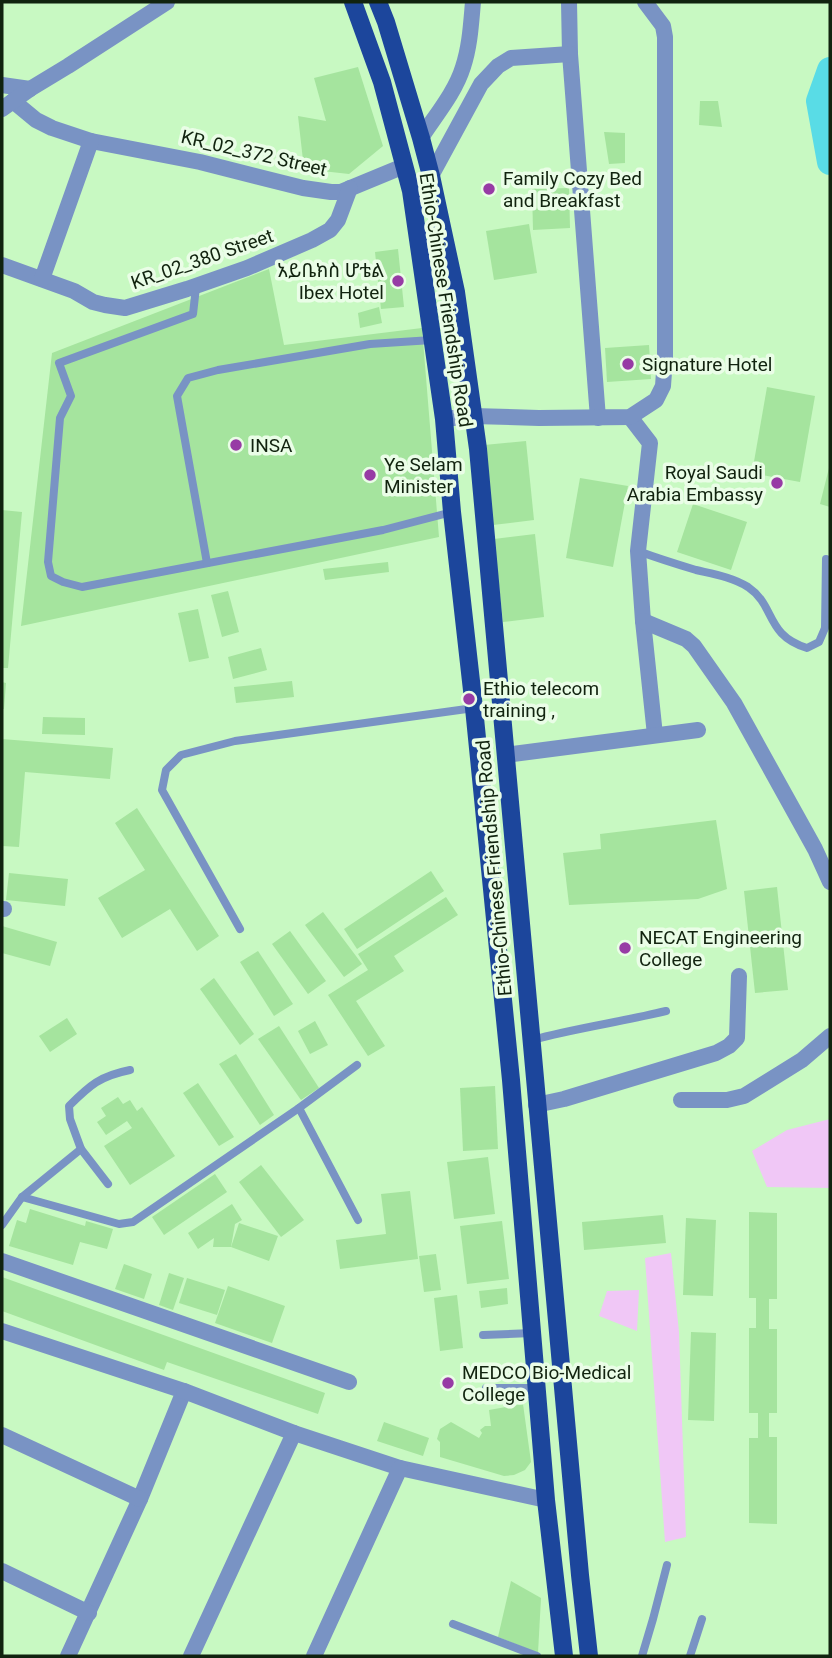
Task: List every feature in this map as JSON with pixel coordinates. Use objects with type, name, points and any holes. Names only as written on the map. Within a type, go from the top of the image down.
[{"type":"main road","name":"Ethio-Chinese Friendship Road","points":[[353,2],[382,82],[411,191],[444,419],[511,1080],[546,1500],[564,1656]]},
{"type":"main road","name":"Ethio-Chinese Friendship Road","points":[[378,2],[421,138],[456,292],[479,463],[530,1041],[589,1656]]},
{"type":"main road","points":[[511,1080],[535,1077]]},
{"type":"street","points":[[7,105],[167,2]]},
{"type":"street","points":[[421,138],[463,69],[473,2]]},
{"type":"street","points":[[569,2],[570,54],[598,418]]},
{"type":"street","points":[[444,419],[473,416],[630,417],[656,400],[663,386],[666,358],[664,37],[663,26],[645,2]]},
{"type":"street","points":[[430,176],[481,84],[498,66],[511,58],[570,54]]},
{"type":"street","points":[[2,85],[30,89]]},
{"type":"street","name":"KR_02_372 Street","points":[[7,105],[52,128],[91,141],[200,162],[303,188],[341,192],[404,166]]},
{"type":"street","points":[[42,279],[91,141]]},
{"type":"street","name":"KR_02_380 Street","points":[[2,265],[74,291],[93,302],[125,308],[196,286],[288,251],[330,230],[342,212],[350,188]]},
{"type":"street","points":[[630,417],[650,443],[638,551],[655,734]]},
{"type":"street","points":[[643,621],[686,639],[694,646],[734,703],[815,849],[830,882]]},
{"type":"street","points":[[506,755],[698,730]]},
{"type":"street","points":[[536,1105],[716,1053],[729,1046],[737,1038],[739,976]]},
{"type":"street","points":[[681,1100],[727,1100],[744,1097],[803,1060],[830,1036]]},
{"type":"street","points":[[2,1261],[349,1382]]},
{"type":"street","points":[[2,1331],[184,1391],[294,1433],[400,1468],[546,1500]]},
{"type":"street","points":[[68,1656],[140,1499],[184,1391]]},
{"type":"street","points":[[191,1656],[294,1433]]},
{"type":"street","points":[[2,1435],[140,1499]]},
{"type":"street","points":[[314,1656],[400,1468]]},
{"type":"street","points":[[2,1571],[89,1613]]},
{"type":"lane","points":[[196,286],[192,314],[59,363],[71,396],[60,418],[48,562],[51,576],[82,587],[383,530],[452,512]]},
{"type":"lane","points":[[207,563],[177,396],[188,378],[218,370],[370,344],[433,340]]},
{"type":"lane","points":[[638,551],[734,580],[748,588],[761,600],[780,634],[796,645],[807,648],[819,642],[825,628],[827,559]]},
{"type":"lane","points":[[240,929],[162,790],[166,770],[181,755],[235,741],[474,708]]},
{"type":"lane","points":[[530,1041],[563,1031],[666,1011]]},
{"type":"lane","points":[[22,1197],[119,1224],[133,1222],[357,1065]]},
{"type":"lane","points":[[108,1184],[81,1149],[70,1119],[69,1106],[92,1083],[130,1070]]},
{"type":"lane","points":[[299,1108],[358,1220]]},
{"type":"lane","points":[[2,1226],[22,1197],[81,1149]]},
{"type":"lane","points":[[483,1335],[532,1333]]},
{"type":"lane","points":[[486,1388],[537,1388]]},
{"type":"lane","points":[[642,1656],[667,1565]]},
{"type":"lane","points":[[690,1656],[702,1619]]},
{"type":"lane","points":[[453,1624],[537,1656]]},
{"type":"shaded area","points":[[830,1119],[830,1188],[767,1187],[752,1151],[787,1130]]},
{"type":"shaded area","points":[[671,1253],[679,1332],[686,1537],[665,1542],[645,1258]]},
{"type":"shaded area","points":[[639,1290],[637,1331],[599,1316],[607,1291]]},
{"type":"building","points":[[358,67],[383,146],[349,174],[304,169],[298,116],[326,121],[314,78]]},
{"type":"building","points":[[700,101],[718,101],[722,127],[699,125]]},
{"type":"building","points":[[604,132],[625,133],[625,163],[609,164]]},
{"type":"building","points":[[569,188],[570,228],[533,230],[532,189]]},
{"type":"building","points":[[529,224],[537,273],[494,280],[486,231]]},
{"type":"building","points":[[398,249],[404,307],[381,309],[375,252]]},
{"type":"building","name":"INSA","points":[[269,269],[284,345],[422,328],[439,537],[21,626],[52,353]]},
{"type":"building","points":[[379,307],[382,323],[360,328],[358,313]]},
{"type":"building","name":"Signature Hotel","points":[[649,345],[651,379],[607,382],[605,348]]},
{"type":"building","points":[[767,387],[815,396],[800,482],[752,473]]},
{"type":"building","points":[[526,441],[534,520],[493,525],[484,445]]},
{"type":"building","points":[[830,468],[830,507],[820,504]]},
{"type":"building","points":[[580,478],[628,486],[613,567],[566,558]]},
{"type":"building","points":[[693,504],[747,522],[731,570],[677,552]]},
{"type":"building","points":[[2,510],[22,512],[8,668],[2,668]]},
{"type":"building","points":[[535,534],[544,617],[503,622],[494,539]]},
{"type":"building","points":[[388,562],[389,572],[325,580],[323,569]]},
{"type":"building","points":[[228,591],[239,632],[222,637],[211,595]]},
{"type":"building","points":[[198,609],[209,658],[189,662],[178,613]]},
{"type":"building","points":[[261,648],[267,670],[233,679],[228,657]]},
{"type":"building","points":[[292,681],[294,697],[236,703],[234,687]]},
{"type":"building","points":[[2,682],[6,683],[4,709],[2,709]]},
{"type":"building","points":[[43,717],[85,718],[85,735],[42,734]]},
{"type":"building","points":[[2,739],[113,748],[110,779],[25,772],[19,847],[2,846]]},
{"type":"building","points":[[137,808],[219,936],[197,951],[170,909],[122,938],[98,898],[145,870],[115,823]]},
{"type":"building","points":[[716,820],[727,889],[698,899],[569,905],[563,853],[601,849],[600,834]]},
{"type":"building","points":[[431,871],[444,891],[357,949],[344,929]]},
{"type":"building","points":[[9,873],[68,879],[65,906],[6,900]]},
{"type":"building","points":[[777,887],[788,990],[755,993],[744,891]]},
{"type":"building","points":[[446,897],[458,915],[394,956],[404,971],[356,1001],[385,1046],[368,1056],[328,995],[368,970],[358,954]]},
{"type":"building","points":[[323,912],[362,964],[344,977],[305,925]]},
{"type":"building","points":[[2,926],[57,942],[50,966],[2,953]]},
{"type":"building","points":[[290,931],[326,981],[308,994],[272,944]]},
{"type":"building","points":[[258,951],[293,1004],[274,1016],[240,962]]},
{"type":"building","points":[[214,978],[254,1034],[240,1045],[200,989]]},
{"type":"building","points":[[67,1018],[77,1034],[50,1052],[39,1036]]},
{"type":"building","points":[[315,1021],[328,1045],[310,1054],[298,1031]]},
{"type":"building","points":[[279,1026],[319,1088],[301,1100],[258,1039]]},
{"type":"building","points":[[236,1054],[274,1115],[260,1125],[219,1064]]},
{"type":"building","points":[[198,1083],[234,1137],[219,1146],[183,1093]]},
{"type":"building","points":[[495,1086],[498,1149],[463,1151],[460,1088]]},
{"type":"building","points":[[118,1097],[123,1104],[130,1100],[137,1111],[142,1107],[175,1156],[130,1185],[104,1146],[132,1128],[127,1121],[106,1135],[97,1122],[106,1116],[101,1108]]},
{"type":"building","points":[[488,1157],[495,1214],[454,1219],[447,1162]]},
{"type":"building","points":[[261,1165],[304,1220],[281,1237],[239,1182]]},
{"type":"building","points":[[215,1174],[227,1192],[164,1235],[152,1217]]},
{"type":"building","points":[[410,1191],[418,1259],[340,1269],[336,1240],[386,1234],[381,1194]]},
{"type":"building","points":[[232,1204],[242,1220],[235,1224],[231,1247],[213,1247],[214,1238],[198,1249],[188,1233]]},
{"type":"building","points":[[30,1209],[85,1226],[86,1221],[113,1229],[107,1249],[80,1242],[73,1265],[9,1246],[17,1220],[26,1223]]},
{"type":"building","points":[[749,1212],[777,1213],[777,1299],[769,1299],[769,1329],[777,1329],[777,1413],[769,1413],[769,1437],[777,1437],[777,1524],[749,1523],[749,1438],[758,1438],[758,1413],[749,1413],[749,1328],[756,1328],[756,1298],[749,1298]]},
{"type":"building","points":[[663,1215],[666,1243],[584,1250],[582,1222]]},
{"type":"building","points":[[686,1218],[716,1220],[713,1296],[683,1295]]},
{"type":"building","points":[[502,1221],[509,1279],[467,1284],[460,1226]]},
{"type":"building","points":[[239,1223],[278,1236],[269,1261],[231,1247]]},
{"type":"building","points":[[436,1254],[441,1290],[424,1292],[419,1256]]},
{"type":"building","points":[[124,1264],[152,1274],[144,1299],[115,1289]]},
{"type":"building","points":[[169,1273],[184,1278],[173,1310],[159,1305]]},
{"type":"building","points":[[2,1277],[325,1393],[318,1414],[167,1362],[164,1370],[2,1311]]},
{"type":"building","points":[[187,1278],[225,1290],[217,1315],[179,1303]]},
{"type":"building","points":[[228,1286],[285,1306],[272,1343],[215,1323]]},
{"type":"building","points":[[507,1288],[508,1304],[481,1308],[479,1291]]},
{"type":"building","points":[[457,1295],[463,1348],[440,1351],[434,1298]]},
{"type":"building","points":[[691,1332],[716,1333],[714,1421],[688,1420]]},
{"type":"building","points":[[523,1404],[531,1462],[525,1470],[504,1476],[440,1457],[440,1442],[437,1439],[440,1429],[451,1422],[479,1438],[482,1433],[480,1430],[491,1426],[489,1410]]},
{"type":"building","points":[[384,1422],[429,1438],[423,1456],[377,1441]]},
{"type":"building","points":[[511,1581],[541,1598],[538,1653],[498,1637]]},
{"type":"waterway","points":[[830,70],[819,101],[830,162]]},
{"type":"place","name":"Family Cozy Bed and Breakfast","points":[[489,189]]},
{"type":"place","name":"አይቤክስ ሆቴል Ibex Hotel","points":[[398,281]]},
{"type":"place","name":"Signature Hotel","points":[[628,364]]},
{"type":"place","name":"INSA","points":[[236,445]]},
{"type":"place","name":"Ye Selam Minister","points":[[370,475]]},
{"type":"place","name":"Royal Saudi Arabia Embassy","points":[[777,483]]},
{"type":"place","name":"Ethio telecom training ,","points":[[469,699]]},
{"type":"place","name":"NECAT Engineering College","points":[[625,948]]},
{"type":"place","name":"MEDCO Bio-Medical College","points":[[448,1383]]}]
